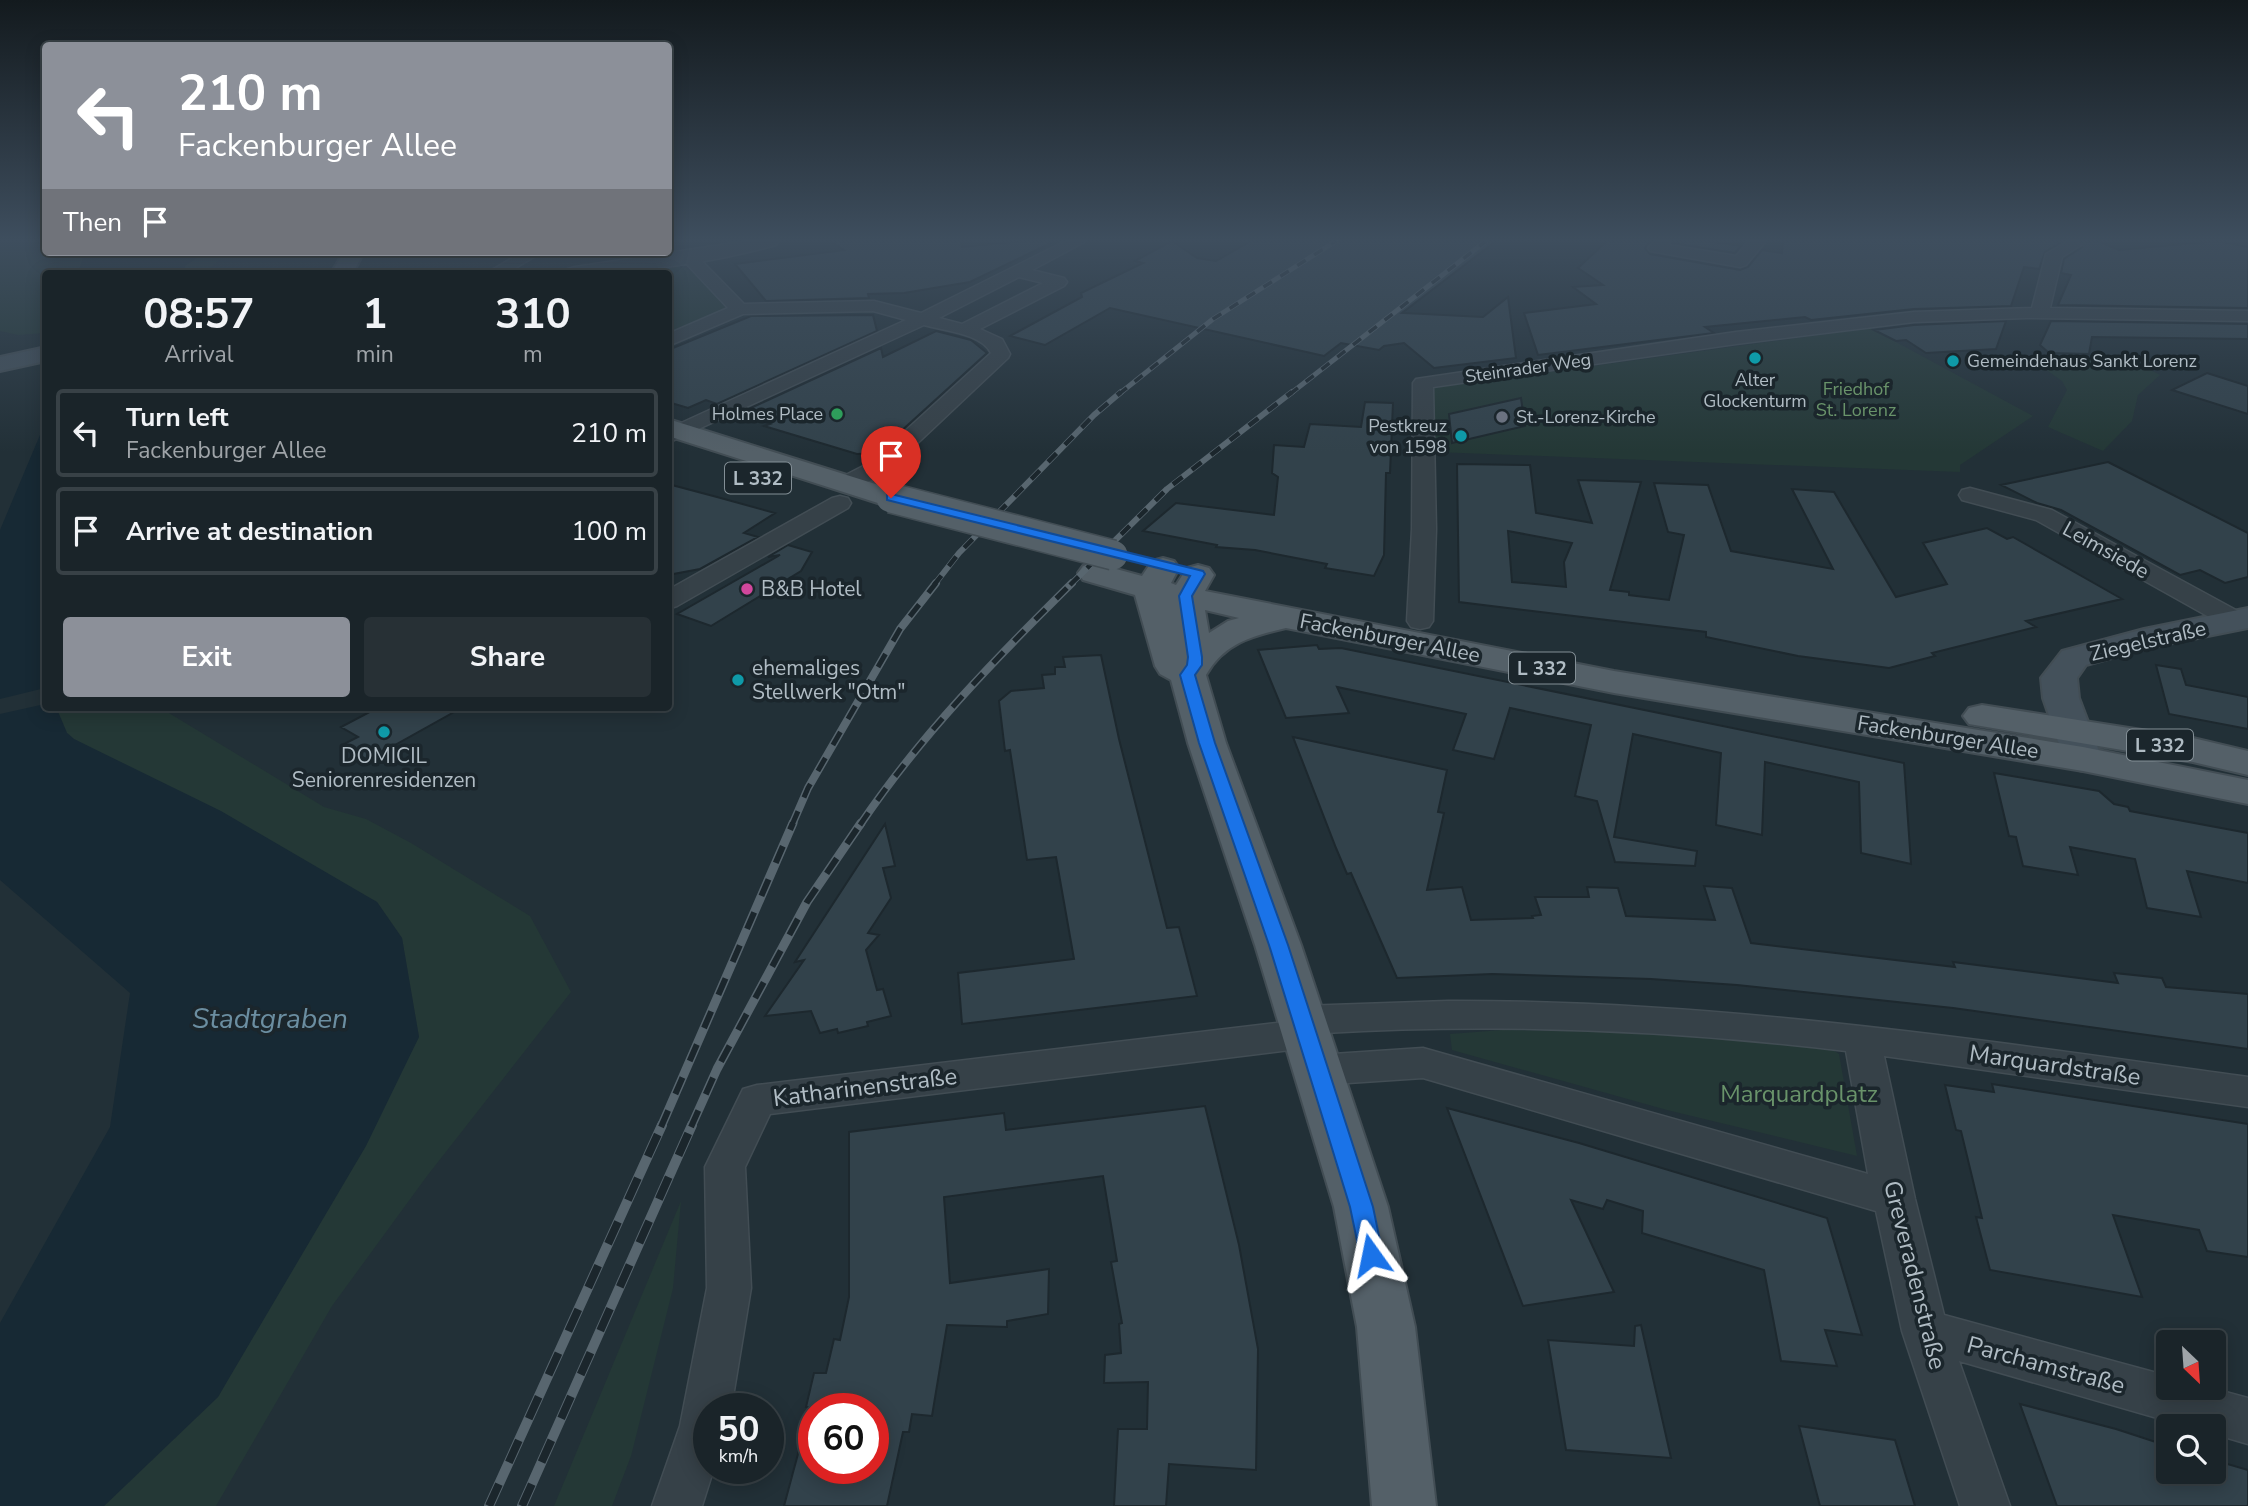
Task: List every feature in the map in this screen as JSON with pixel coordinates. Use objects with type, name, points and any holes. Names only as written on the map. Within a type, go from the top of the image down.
[{"type":"main road","points":[[0,352],[42,347]]},
{"type":"main road","points":[[0,364],[42,355]]},
{"type":"main road","name":"Fackenburger Allee","points":[[672,437],[883,506],[1157,578],[1826,692],[2077,745],[2248,792]]},
{"type":"main road","points":[[1157,578],[1154,607],[1173,666],[1191,666],[1240,628],[1287,618]]},
{"type":"main road","name":"Fackenburger Allee","points":[[1192,585],[1287,618],[1614,682],[2077,745],[2193,750],[2248,763]]},
{"type":"main road","points":[[1192,585],[1191,666],[1207,743],[1309,1041],[1361,1207],[1386,1327],[1404,1506]]},
{"type":"main road","name":"Ziegelstraße","points":[[2077,745],[2062,709],[2059,678],[2074,659],[2144,639],[2242,619]]},
{"type":"street","points":[[672,339],[736,311]]},
{"type":"street","points":[[672,599],[843,494],[879,467],[1001,354],[995,343],[965,330],[896,311]]},
{"type":"street","points":[[672,437],[937,311]]},
{"type":"street","points":[[965,330],[1001,311]]},
{"type":"street","name":"Steinrader Weg","points":[[1420,621],[1424,529],[1423,383],[1879,321],[1969,313],[2248,316]]},
{"type":"street","name":"Leimsiede","points":[[1970,495],[2044,515],[2242,619]]},
{"type":"street","points":[[1411,1016],[1423,1063]]},
{"type":"street","points":[[1309,1041],[1411,1016],[1578,1016],[1692,1022],[1862,1039]]},
{"type":"street","name":"Marquardstraße","points":[[1862,1039],[2248,1091]]},
{"type":"street","name":"Greveradenstraße","points":[[1862,1039],[1894,1199],[1925,1331],[1985,1506]]},
{"type":"street","points":[[1309,1041],[1423,1063],[1894,1199]]},
{"type":"street","name":"Katharinenstraße","points":[[677,1506],[704,1426],[729,1288],[725,1167],[757,1100],[1309,1041]]},
{"type":"street","name":"Parchamstraße","points":[[1925,1331],[2248,1421]]},
{"type":"green space","points":[[0,311],[42,311],[42,333],[18,335],[0,331]]},
{"type":"green space","points":[[672,311],[722,312],[672,336]]},
{"type":"green space","name":"Friedhof St. Lorenz","points":[[1870,328],[2033,416],[1960,465],[1960,472],[1436,452],[1433,388]]},
{"type":"green space","points":[[2031,359],[2128,359],[2160,375],[2138,395],[2132,421],[2103,451],[2048,427],[2067,390],[2062,381]]},
{"type":"green space","points":[[58,711],[166,711],[324,807],[366,819],[411,843],[530,916],[571,992],[427,1176],[332,1306],[216,1506],[104,1506],[218,1397],[419,1037],[402,938],[377,902],[67,733]]},
{"type":"green space","name":"Marquardplatz","points":[[1502,1030],[1660,1032],[1833,1050],[1839,1054],[1857,1156],[1667,1110],[1452,1050],[1450,1034]]},
{"type":"green space","points":[[681,1201],[673,1288],[631,1456],[612,1506],[554,1506]]},
{"type":"water","name":"Stadtgraben","points":[[42,430],[42,711],[58,711],[67,733],[74,739],[221,811],[377,902],[402,938],[419,1037],[366,1146],[218,1397],[104,1506],[0,1506],[0,1323],[110,1127],[130,993],[0,880],[0,530]]},
{"type":"pier","points":[[42,689],[42,705],[0,714],[0,699]]},
{"type":"building","points":[[1056,311],[1104,311],[1045,345],[1010,336]]},
{"type":"building","points":[[1125,311],[1404,311],[1402,313],[1483,317],[1490,311],[1510,311],[1516,358],[1434,368],[1404,343],[1384,346],[1379,350],[1341,343],[1324,356]]},
{"type":"building","points":[[1893,311],[1705,327],[1714,333],[1538,355],[1524,313]]},
{"type":"building","points":[[873,315],[877,331],[717,404],[706,400],[688,408],[672,403],[672,348],[751,316]]},
{"type":"building","points":[[2006,321],[1996,349],[1926,353],[1906,340],[1896,341],[1874,330],[1914,325]]},
{"type":"building","points":[[2051,321],[2248,324],[2248,339],[2092,337],[2089,354],[2049,353],[2040,345]]},
{"type":"building","points":[[936,331],[971,340],[987,353],[877,453],[857,454],[764,426],[770,424],[740,413],[881,348],[883,357]]},
{"type":"building","points":[[2207,373],[2248,386],[2248,414],[2172,390]]},
{"type":"building","name":"St.-Lorenz-Kirche","points":[[1521,398],[1525,426],[1452,443],[1449,414]]},
{"type":"building","points":[[1365,402],[1393,403],[1390,473],[1386,473],[1384,555],[1374,576],[1325,568],[1327,564],[1255,550],[1216,547],[1217,545],[1143,531],[1176,503],[1274,515],[1278,477],[1272,473],[1274,445],[1304,447],[1310,424],[1361,427]]},
{"type":"building","points":[[2108,462],[2248,533],[2248,577],[2225,583],[2200,570],[2180,575],[2061,510],[2037,503],[2001,485]]},
{"type":"building","points":[[1457,464],[1530,465],[1536,513],[1592,523],[1578,480],[1641,482],[1610,590],[1629,592],[1629,595],[1669,600],[1684,535],[1668,532],[1654,483],[1708,485],[1731,551],[1833,569],[1792,489],[1834,492],[1896,597],[1947,584],[1923,543],[1987,528],[2007,539],[2013,537],[2122,599],[2026,621],[2036,627],[1932,653],[1935,656],[1889,668],[1798,656],[1706,637],[1706,632],[1459,602]],"holes":[[[1508,531],[1572,543],[1564,562],[1566,587],[1512,582]]]},
{"type":"building","points":[[672,485],[775,513],[744,533],[758,537],[700,569],[672,574]]},
{"type":"building","name":"B&B Hotel","points":[[788,545],[812,552],[801,571],[711,626],[677,614],[780,555],[768,557]]},
{"type":"building","points":[[1317,645],[1319,649],[1341,648],[1904,763],[1911,864],[1861,853],[1859,782],[1765,762],[1762,835],[1716,825],[1721,753],[1633,734],[1614,837],[1697,851],[1695,866],[1615,862],[1597,801],[1575,796],[1591,725],[1510,708],[1494,759],[1453,750],[1466,714],[1337,687],[1349,713],[1286,718],[1258,650]]},
{"type":"building","points":[[1101,655],[1119,739],[1167,928],[1179,927],[1197,996],[962,1024],[958,973],[1074,959],[1056,857],[1027,860],[1010,750],[1005,751],[999,701],[1011,691],[1044,688],[1042,675],[1055,674],[1055,667],[1065,667],[1063,657]]},
{"type":"building","points":[[2156,665],[2181,669],[2186,685],[2248,697],[2248,729],[2169,714]]},
{"type":"building","name":"DOMICIL Seniorenresidenzen","points":[[371,711],[456,711],[368,760],[342,745],[358,737],[341,727]]},
{"type":"building","points":[[1293,737],[1447,770],[1438,812],[1444,813],[1427,890],[1462,887],[1471,920],[1533,918],[1532,916],[1541,915],[1535,897],[1589,897],[1587,887],[1618,888],[1626,916],[1715,920],[1704,886],[1732,888],[1751,943],[1955,967],[1953,962],[2118,983],[2114,973],[2162,978],[2166,987],[2248,994],[2248,1049],[1953,1008],[1737,985],[1651,979],[1492,974],[1397,978],[1351,873],[1347,874]]},
{"type":"building","points":[[1994,773],[2099,791],[2114,804],[2128,807],[2130,811],[2248,833],[2248,883],[2187,871],[2201,917],[2147,908],[2135,859],[2070,847],[2078,875],[2023,866],[2016,837],[2009,836]]},
{"type":"building","points":[[885,824],[895,866],[883,868],[891,898],[868,933],[879,935],[866,950],[877,990],[883,989],[891,1016],[867,1022],[868,1026],[838,1033],[837,1029],[820,1033],[811,1011],[765,1016],[804,960],[795,962]]},
{"type":"building","points":[[1992,1084],[2248,1124],[2248,1257],[2207,1251],[2199,1230],[2113,1215],[2142,1297],[1990,1270],[1976,1217],[1982,1218],[1961,1131],[1956,1130],[1945,1085],[1994,1092]]},
{"type":"building","points":[[1205,1106],[1239,1245],[1258,1349],[1256,1470],[1169,1464],[1166,1506],[1114,1506],[1118,1429],[1147,1429],[1148,1382],[1104,1383],[1105,1355],[1121,1353],[1119,1324],[1122,1323],[1111,1262],[1117,1261],[1103,1176],[944,1197],[950,1283],[1049,1269],[1048,1314],[1007,1321],[1007,1327],[947,1325],[932,1416],[912,1414],[909,1432],[903,1432],[887,1506],[784,1506],[798,1454],[798,1484],[889,1484],[889,1393],[809,1393],[814,1373],[826,1373],[834,1339],[840,1340],[849,1297],[849,1132],[1004,1113],[1006,1130]]},
{"type":"building","points":[[1447,1108],[1579,1143],[1827,1218],[1862,1335],[1825,1330],[1837,1366],[1781,1361],[1764,1270],[1642,1233],[1643,1211],[1607,1200],[1603,1209],[1571,1200],[1614,1292],[1523,1306]]},
{"type":"building","points":[[1641,1325],[1671,1458],[1566,1450],[1548,1340],[1634,1346],[1635,1326]]},
{"type":"building","points":[[2020,1404],[2156,1442],[2156,1484],[2226,1484],[2226,1464],[2248,1470],[2248,1506],[2057,1506]]},
{"type":"building","points":[[1799,1426],[1895,1440],[1915,1506],[1820,1506]]},
{"type":"railway","points":[[1119,394],[1225,311]]},
{"type":"railway","points":[[1290,394],[1396,311]]},
{"type":"railway","points":[[934,585],[959,553],[1094,415],[1121,392]]},
{"type":"railway","points":[[1070,585],[1167,489],[1292,392]]},
{"type":"railway","points":[[792,825],[808,788],[900,629],[936,583]]},
{"type":"railway","points":[[860,825],[933,729],[987,669],[1070,585]]},
{"type":"railway","points":[[661,1127],[793,823]]},
{"type":"railway","points":[[691,1127],[717,1069],[807,902],[861,823]]},
{"type":"railway","points":[[489,1506],[662,1125]]},
{"type":"railway","points":[[522,1506],[692,1125]]},
{"type":"place","name":"Alter Glockenturm","points":[[1755,358]]},
{"type":"place","name":"Gemeindehaus Sankt Lorenz","points":[[1953,361]]},
{"type":"place","name":"Holmes Place","points":[[837,414]]},
{"type":"place","name":"St.-Lorenz-Kirche","points":[[1502,417]]},
{"type":"place","name":"Pestkreuz von 1598","points":[[1461,436]]},
{"type":"place","name":"B&B Hotel","points":[[747,589]]},
{"type":"place","name":"ehemaliges Stellwerk \"Otm\"","points":[[738,680]]},
{"type":"place","name":"DOMICIL Seniorenresidenzen","points":[[384,732]]},
{"type":"route","points":[[891,498],[1198,574],[1186,596],[1195,657],[1188,675],[1207,743],[1278,945],[1361,1207],[1371,1255]]}]
